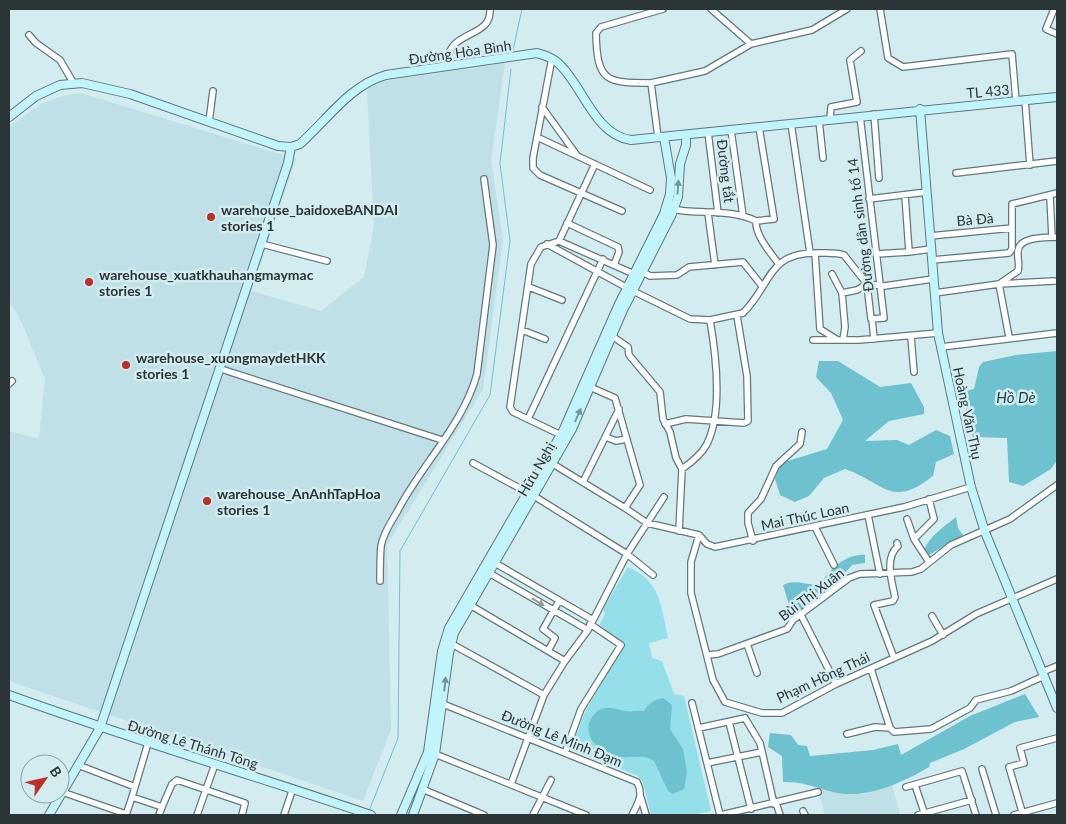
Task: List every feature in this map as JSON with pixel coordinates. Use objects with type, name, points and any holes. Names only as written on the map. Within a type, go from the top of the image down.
[{"type":"main road","name":"Đường Hòa Bình","points":[[291,147],[300,144],[354,91],[370,80],[537,53],[552,58]]},
{"type":"main road","points":[[552,58],[570,77],[608,131],[621,139],[631,140],[686,135],[920,109]]},
{"type":"main road","points":[[9,117],[36,96],[60,86],[82,83],[130,94],[278,146],[291,147],[288,163],[221,369],[100,728],[70,778]]},
{"type":"main road","name":"TL 433","points":[[920,109],[1057,97]]},
{"type":"main road","name":"Hoàng Văn Thụ","points":[[920,109],[938,333],[971,487],[985,532],[1057,708]]},
{"type":"main road","name":"Hữu Nghị","points":[[413,815],[435,754],[445,638],[556,451],[590,387],[630,290],[634,274],[678,197],[680,164],[686,145],[686,135]]},
{"type":"main road","name":"Hữu Nghị","points":[[531,494],[553,464],[561,435],[630,290],[643,272],[670,208],[671,178],[661,137]]},
{"type":"main road","name":"Hữu Nghị","points":[[401,815],[428,752],[443,704],[450,643],[489,573],[491,563]]},
{"type":"main road","name":"Đường Lê Thánh Tông","points":[[9,695],[100,728],[293,788],[371,815]]},
{"type":"main road","points":[[49,815],[55,804]]},
{"type":"street","points":[[443,67],[452,47],[457,42],[483,28],[488,22],[490,9]]},
{"type":"street","points":[[663,9],[601,27],[596,33],[601,69],[606,76],[616,82],[652,83],[705,71],[751,44],[812,30],[848,9]]},
{"type":"street","points":[[711,9],[751,44]]},
{"type":"street","points":[[880,9],[888,58],[903,67],[1012,54],[1016,101]]},
{"type":"street","points":[[1055,13],[1046,29],[1057,34]]},
{"type":"street","points":[[29,35],[36,44],[60,60],[74,84]]},
{"type":"street","points":[[830,119],[831,107],[857,102],[850,60],[861,51]]},
{"type":"street","points":[[552,58],[532,164],[536,172],[622,211]]},
{"type":"street","points":[[652,83],[661,137]]},
{"type":"street","points":[[209,122],[214,91]]},
{"type":"street","points":[[1025,100],[1030,165]]},
{"type":"street","points":[[542,107],[576,155]]},
{"type":"street","points":[[874,114],[879,178]]},
{"type":"street","name":"Đường dân sinh tổ 14","points":[[860,116],[884,318],[872,319]]},
{"type":"street","points":[[819,120],[823,158]]},
{"type":"street","points":[[791,123],[813,253],[820,329],[840,340]]},
{"type":"street","points":[[670,208],[743,216],[756,221],[774,219],[759,127]]},
{"type":"street","points":[[732,130],[743,216]]},
{"type":"street","name":"Đường tắt","points":[[708,132],[718,214]]},
{"type":"street","points":[[537,137],[650,190]]},
{"type":"street","points":[[956,173],[1057,162]]},
{"type":"street","points":[[559,241],[595,164]]},
{"type":"street","points":[[380,581],[382,546],[386,532],[410,486],[442,440],[473,389],[484,333],[493,246],[484,179]]},
{"type":"street","points":[[869,199],[927,192]]},
{"type":"street","name":"Bà Đà","points":[[930,236],[1012,228],[1012,204],[1050,197],[1057,193]]},
{"type":"street","points":[[905,195],[909,252]]},
{"type":"street","points":[[932,260],[1005,254],[1026,241],[1055,237],[1050,197]]},
{"type":"street","points":[[708,213],[715,265]]},
{"type":"street","points":[[756,221],[755,227],[760,237],[778,263]]},
{"type":"street","points":[[567,222],[618,247],[619,252],[614,264]]},
{"type":"street","points":[[999,284],[1018,271],[1012,228]]},
{"type":"street","points":[[561,435],[513,412],[510,407],[531,264],[536,253],[547,244],[559,241],[634,274]]},
{"type":"street","points":[[262,244],[328,261]]},
{"type":"street","points":[[547,244],[630,290],[690,319],[710,320],[737,316],[746,310],[778,263],[795,256],[813,253],[839,253],[844,255],[867,284],[874,339]]},
{"type":"street","points":[[876,254],[931,249]]},
{"type":"street","points":[[528,419],[603,260]]},
{"type":"street","points":[[643,272],[650,276],[677,275],[689,267],[743,262],[762,286]]},
{"type":"street","points":[[832,274],[842,293],[845,327],[840,340]]},
{"type":"street","points":[[842,293],[857,290],[867,284],[880,285],[934,279]]},
{"type":"street","points":[[935,293],[999,284],[1054,281]]},
{"type":"street","points":[[999,284],[1009,337]]},
{"type":"street","points":[[529,287],[562,300]]},
{"type":"street","points":[[665,424],[686,419],[744,424],[748,420],[747,376],[737,316]]},
{"type":"street","points":[[682,469],[696,459],[706,444],[714,420],[715,352],[710,320]]},
{"type":"street","points":[[522,330],[545,339]]},
{"type":"street","points":[[813,340],[912,337],[938,333]]},
{"type":"street","points":[[941,346],[1057,333]]},
{"type":"street","points":[[612,336],[628,347],[630,355],[660,392],[665,424],[670,432],[676,458],[682,469],[679,531]]},
{"type":"street","points":[[912,337],[914,372]]},
{"type":"street","points":[[221,369],[442,440]]},
{"type":"street","points":[[590,387],[615,398],[627,439],[640,485],[625,508]]},
{"type":"street","points":[[583,482],[618,409]]},
{"type":"street","points":[[753,541],[748,513],[761,499],[776,466],[800,444],[802,432]]},
{"type":"street","points":[[606,437],[616,441],[627,439]]},
{"type":"street","points":[[474,463],[531,494],[628,554],[653,575]]},
{"type":"street","points":[[553,464],[647,523]]},
{"type":"street","name":"Bùi Thị Xuân","points":[[707,655],[747,644],[787,629],[793,620],[849,578],[860,574],[912,572],[930,562],[951,545],[985,532],[1010,519],[1046,491],[1057,485]]},
{"type":"street","name":"Mai Thúc Loan","points":[[647,523],[699,535],[707,544],[715,547],[753,541],[868,515],[971,487]]},
{"type":"street","points":[[511,784],[544,695],[590,625],[628,554],[664,497]]},
{"type":"street","points":[[914,540],[934,519],[929,499]]},
{"type":"street","points":[[868,515],[880,574]]},
{"type":"street","points":[[907,519],[914,540],[930,562]]},
{"type":"street","points":[[815,527],[834,565]]},
{"type":"street","name":"Phạm Hồng Thái","points":[[699,535],[691,562],[691,593],[713,680],[725,702],[762,713],[782,713],[836,684],[943,635],[976,614],[1057,579]]},
{"type":"street","points":[[894,658],[874,605],[893,601],[896,597],[890,574],[891,558],[893,550],[898,546],[897,542]]},
{"type":"street","points":[[491,563],[559,601],[590,625],[621,644],[581,709],[565,753]]},
{"type":"street","points":[[489,573],[554,612],[590,625]]},
{"type":"street","points":[[520,591],[525,581]]},
{"type":"street","points":[[548,651],[555,638],[543,629],[559,601]]},
{"type":"street","points":[[470,605],[565,661]]},
{"type":"street","points":[[801,615],[836,684]]},
{"type":"street","points":[[932,616],[943,635]]},
{"type":"street","points":[[450,643],[544,695]]},
{"type":"street","points":[[747,644],[757,673]]},
{"type":"street","points":[[871,669],[890,728],[894,732],[932,729],[970,708],[976,700],[1011,691],[1057,666]]},
{"type":"street","points":[[692,702],[721,815],[818,792]]},
{"type":"street","name":"Đường Lê Minh Đạm","points":[[443,704],[637,782],[641,789],[641,797]]},
{"type":"street","points":[[745,718],[748,710]]},
{"type":"street","points":[[699,728],[745,718]]},
{"type":"street","points":[[745,718],[757,737],[780,815]]},
{"type":"street","points":[[729,722],[751,809]]},
{"type":"street","points":[[848,734],[875,727],[890,728]]},
{"type":"street","points":[[1022,814],[1009,767],[1024,763],[1020,748],[1057,738]]},
{"type":"street","points":[[70,795],[126,814],[136,787],[148,743]]},
{"type":"street","points":[[707,764],[762,752]]},
{"type":"street","points":[[435,754],[586,815]]},
{"type":"street","points":[[197,815],[215,764]]},
{"type":"street","points":[[78,765],[136,787]]},
{"type":"street","points":[[982,769],[996,815]]},
{"type":"street","points":[[906,787],[962,771],[976,815]]},
{"type":"street","points":[[534,815],[550,780]]},
{"type":"street","points":[[159,815],[174,781],[245,803],[242,815]]},
{"type":"street","points":[[915,785],[922,815],[972,800]]},
{"type":"street","points":[[284,815],[293,788]]},
{"type":"street","points":[[422,788],[484,815]]},
{"type":"street","points":[[132,797],[162,807]]},
{"type":"street","points":[[632,815],[641,797]]},
{"type":"street","points":[[641,797],[646,815]]},
{"type":"street","points":[[1014,815],[1057,803]]},
{"type":"shaded area","points":[[505,63],[491,161],[503,239],[483,389],[387,545],[391,729],[363,801],[9,681],[9,431],[39,439],[45,379],[22,323],[9,300],[9,127],[41,104],[62,96],[81,93],[296,159],[251,291],[321,311],[364,277],[374,226],[367,90],[378,82]]},
{"type":"shaded area","points":[[628,567],[647,580],[658,596],[668,638],[649,643],[652,658],[662,661],[674,694],[684,696],[711,811],[693,815],[651,815],[643,782],[638,776],[571,749],[585,712],[624,644],[599,626],[605,614],[603,609]]},
{"type":"shaded area","points":[[892,784],[900,815],[825,815],[817,786],[834,792],[865,794]]},
{"type":"water","name":"Hồ Dè","points":[[1057,351],[1057,460],[1051,469],[1023,486],[1009,482],[1007,438],[973,437],[966,419],[967,391],[974,389],[979,367],[983,362],[1016,355]]},
{"type":"water","points":[[819,361],[838,361],[880,387],[911,383],[924,407],[924,414],[889,421],[865,441],[897,440],[909,445],[936,430],[950,436],[954,454],[936,462],[933,476],[919,486],[907,491],[897,492],[888,490],[845,469],[824,478],[809,496],[795,502],[780,495],[775,479],[781,463],[827,449],[843,420],[831,393],[816,377]]},
{"type":"water","points":[[956,517],[958,528],[963,535],[927,556],[924,550],[926,545]]},
{"type":"water","points":[[865,555],[865,563],[852,565],[813,601],[792,615],[783,585],[793,582],[822,584],[839,563],[852,557]]},
{"type":"water","points":[[1025,694],[1039,717],[1015,722],[964,749],[930,763],[929,767],[907,779],[870,792],[845,794],[803,784],[783,782],[782,756],[768,747],[770,733],[791,735],[798,745],[807,746],[810,756],[873,750],[898,744],[901,755],[970,716]]},
{"type":"water","points":[[663,698],[672,705],[670,729],[683,749],[687,772],[684,789],[673,794],[668,791],[654,761],[643,757],[619,757],[606,753],[590,737],[588,727],[594,714],[600,709],[644,711],[652,702]]},
{"type":"waterway","points":[[513,50],[522,9]]},
{"type":"waterway","points":[[369,811],[398,738],[400,551],[490,395],[510,241],[500,163],[511,69]]},
{"type":"place","name":"warehouse_baidoxeBANDAI stories 1","points":[[211,217]]},
{"type":"place","name":"warehouse_xuatkhauhangmaymac stories 1","points":[[89,282]]},
{"type":"place","name":"warehouse_xuongmaydetHKK stories 1","points":[[126,365]]},
{"type":"place","name":"warehouse_AnAnhTapHoa stories 1","points":[[207,501]]}]
